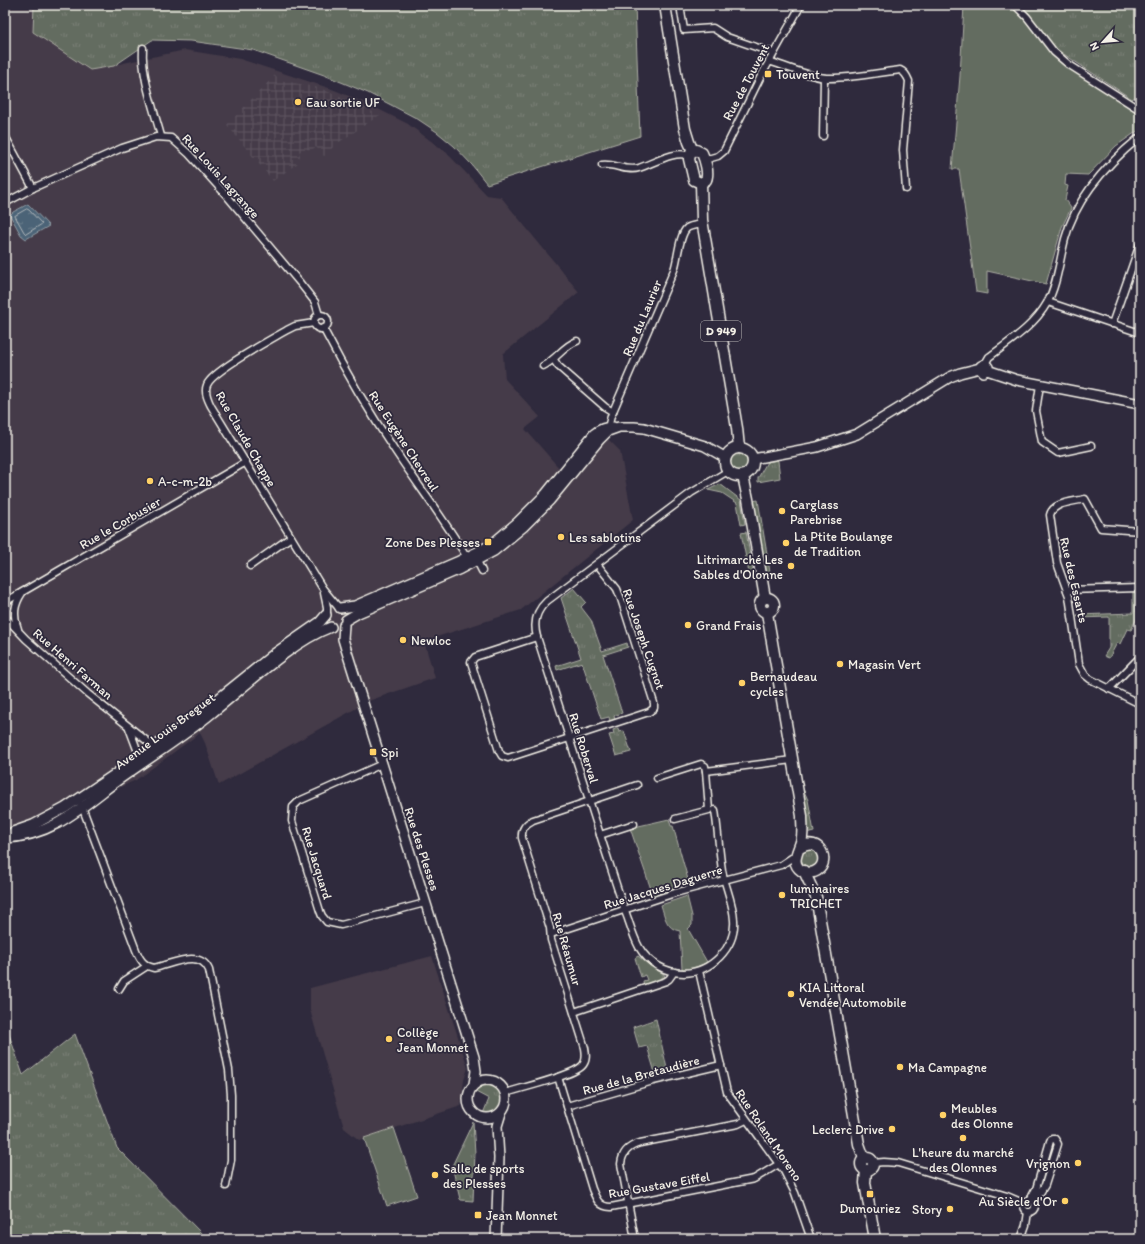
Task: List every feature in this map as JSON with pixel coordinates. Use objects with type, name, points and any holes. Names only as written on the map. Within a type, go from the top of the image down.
[{"type":"main road","points":[[665,5],[691,154],[694,180],[701,183],[704,182],[707,178],[702,153],[699,151],[691,154]]},
{"type":"main road","name":"D 949","points":[[701,183],[701,208],[703,224],[739,448]]},
{"type":"main road","points":[[739,448],[748,451],[753,459],[752,468],[743,476],[733,475],[728,471],[725,463],[726,458],[732,450],[739,448]]},
{"type":"main road","points":[[743,476],[765,598],[760,602],[759,606],[761,610],[768,612],[802,816],[802,836],[795,861],[816,897]]},
{"type":"main road","points":[[802,816],[809,834],[815,845],[821,850],[823,856],[823,863],[819,869],[816,882],[816,897],[859,1144],[869,1160],[861,1161],[861,1166],[866,1170],[865,1183],[875,1239]]},
{"type":"main road","points":[[798,851],[807,844],[815,845]]},
{"type":"main road","points":[[801,869],[812,872],[819,869]]},
{"type":"street","points":[[680,5],[684,30]]},
{"type":"street","name":"Rue de Touvent","points":[[704,160],[718,156],[724,151],[743,110],[773,53],[801,5]]},
{"type":"street","points":[[1015,5],[1027,17],[1054,52],[1068,64],[1140,110]]},
{"type":"street","points":[[670,32],[713,28],[727,37],[773,53]]},
{"type":"street","points":[[143,48],[148,90],[161,136]]},
{"type":"street","points":[[769,61],[824,78],[836,78],[900,70],[906,74],[908,81],[902,150],[906,189]]},
{"type":"street","points":[[823,136],[824,78]]},
{"type":"street","points":[[5,136],[33,188]]},
{"type":"street","name":"Rue Louis Lagrange","points":[[5,203],[33,188],[122,148],[150,138],[161,136],[171,138],[227,196],[307,291],[316,305],[319,315]]},
{"type":"street","points":[[984,368],[989,357],[1030,325],[1048,302],[1054,285],[1066,237],[1078,207],[1112,161],[1140,137]]},
{"type":"street","points":[[602,165],[611,165],[634,170],[681,154],[691,154]]},
{"type":"street","name":"Rue du Laurier","points":[[608,429],[613,412],[678,262],[682,235],[688,228],[703,224]]},
{"type":"street","points":[[1112,324],[1137,265],[1140,244]]},
{"type":"street","points":[[1048,302],[1140,332]]},
{"type":"street","points":[[319,315],[324,316],[327,320],[327,324],[323,328],[317,328],[314,323],[316,317],[319,315]]},
{"type":"street","name":"Rue Claude Chappe","points":[[314,323],[295,326],[287,330],[221,370],[214,375],[206,386],[211,406],[323,590],[339,607]]},
{"type":"street","name":"Rue Eugène Chevreul","points":[[323,328],[349,378],[381,429],[472,561],[482,571]]},
{"type":"street","points":[[543,366],[554,360],[570,344],[577,341]]},
{"type":"street","points":[[554,360],[558,366],[605,407],[613,412]]},
{"type":"street","points":[[753,459],[817,447],[856,434],[950,377],[960,373],[984,368],[1017,380],[1140,404]]},
{"type":"street","points":[[1040,385],[1036,411],[1042,442],[1058,454],[1091,446]]},
{"type":"street","points":[[472,561],[355,606],[330,609],[326,614],[326,622],[332,627],[338,628],[358,613],[494,551],[523,527],[550,500],[608,429],[625,426],[644,428],[705,446],[726,458]]},
{"type":"street","name":"Rue le Corbusier","points":[[5,603],[23,591],[246,462]]},
{"type":"street","name":"Rue Roberval","points":[[715,810],[725,880],[733,911],[733,933],[722,954],[712,964],[699,971],[685,973],[674,972],[660,967],[644,954],[637,943],[624,909],[589,802],[537,637],[535,624],[541,606],[691,493],[728,471]]},
{"type":"street","name":"Rue des Essarts","points":[[1140,531],[1101,528],[1085,499],[1056,505],[1051,510],[1050,515],[1057,563],[1070,596],[1079,664],[1085,675],[1140,704]]},
{"type":"street","points":[[250,566],[291,537]]},
{"type":"street","name":"Rue Joseph Cugnot","points":[[569,738],[649,712],[655,706],[622,598],[617,588],[597,564]]},
{"type":"street","points":[[1067,590],[1140,588]]},
{"type":"street","name":"Rue Claude Chappe","points":[[323,590],[327,607],[326,614]]},
{"type":"street","points":[[19,632],[15,611],[18,600],[23,591]]},
{"type":"street","points":[[5,603],[5,611]]},
{"type":"street","points":[[339,607],[344,612],[345,622]]},
{"type":"street","name":"Avenue Louis Breguet","points":[[157,749],[274,654],[320,622],[326,614]]},
{"type":"street","name":"Rue Henri Farman","points":[[5,617],[19,632],[83,689],[157,749]]},
{"type":"street","name":"Rue des Plesses","points":[[345,622],[343,638],[425,904],[474,1057],[480,1069],[489,1080]]},
{"type":"street","name":"Rue des Plesses","points":[[332,627],[346,648]]},
{"type":"street","name":"Avenue Louis Breguet","points":[[5,838],[23,836],[48,829],[80,803],[141,760],[196,726],[290,650],[316,633],[332,627]]},
{"type":"street","points":[[537,637],[476,657],[471,662],[499,751],[502,756],[508,758],[569,738]]},
{"type":"street","points":[[1109,689],[1140,657]]},
{"type":"street","name":"Rue Henri Farman","points":[[128,726],[141,760]]},
{"type":"street","points":[[706,771],[792,760]]},
{"type":"street","name":"Rue Jacquard","points":[[382,764],[299,801],[293,806],[292,821],[320,911],[327,922],[341,925],[425,904]]},
{"type":"street","points":[[657,778],[701,764],[705,766],[709,810],[675,819]]},
{"type":"street","points":[[589,802],[637,785]]},
{"type":"street","name":"Rue Réaumur","points":[[505,1093],[558,1077],[576,1070],[584,1064],[585,1048],[550,940],[551,934],[522,838],[522,833],[527,823],[533,820],[589,802]]},
{"type":"street","points":[[80,803],[138,954],[144,964],[154,968],[192,958],[201,961],[208,967],[229,1070],[231,1095],[231,1160],[226,1186]]},
{"type":"street","name":"Avenue Louis Breguet","points":[[5,835],[39,823],[80,803]]},
{"type":"street","points":[[600,834],[634,824]]},
{"type":"street","points":[[781,865],[790,860],[798,851]]},
{"type":"street","points":[[781,865],[801,869]]},
{"type":"street","name":"Rue Jacques Daguerre","points":[[551,934],[675,893],[781,865]]},
{"type":"street","points":[[119,989],[124,981],[147,966]]},
{"type":"street","name":"Rue Roland Moreno","points":[[699,971],[727,1092],[779,1164],[795,1193],[811,1239]]},
{"type":"street","points":[[574,1012],[666,981],[670,979],[674,972]]},
{"type":"street","name":"Rue des Plesses","points":[[474,1057],[476,1071],[474,1084]]},
{"type":"street","name":"Rue de la Bretaudière","points":[[568,1106],[647,1083],[721,1065]]},
{"type":"street","name":"Rue Gustave Eiffel","points":[[558,1077],[592,1189],[598,1201],[603,1206],[607,1207],[754,1179],[779,1164]]},
{"type":"street","points":[[496,1239],[499,1158],[497,1123],[506,1104],[505,1093],[501,1085],[497,1082],[489,1080],[479,1081],[474,1084],[468,1092],[468,1105],[473,1113],[484,1118],[492,1126],[498,1142]]},
{"type":"street","points":[[484,1118],[493,1117],[501,1113]]},
{"type":"street","points":[[635,1239],[621,1164],[623,1154],[630,1147],[640,1143],[738,1124],[746,1120]]},
{"type":"street","points":[[1028,1212],[1034,1209],[1032,1201],[1050,1141],[1055,1139],[1058,1144],[1045,1185],[1032,1201]]},
{"type":"street","points":[[869,1160],[898,1163],[1007,1196],[1023,1203]]},
{"type":"street","points":[[1023,1203],[1027,1200],[1032,1201]]},
{"type":"street","points":[[1023,1203],[1023,1209],[1028,1212]]},
{"type":"street","points":[[1021,1239],[1026,1225],[1028,1212]]},
{"type":"shaded area","points":[[5,5],[34,5],[33,32],[90,70],[185,50],[240,59],[332,89],[368,104],[408,124],[446,152],[487,195],[501,197],[579,292],[503,354],[505,379],[540,417],[525,429],[560,469],[595,426],[620,451],[633,520],[521,610],[424,641],[435,678],[371,700],[219,785],[205,743],[200,733],[136,780],[14,836],[5,837]]},
{"type":"shaded area","points":[[275,75],[280,80],[320,88],[380,115],[335,145],[324,156],[316,147],[311,150],[307,149],[299,152],[300,155],[298,163],[273,181],[227,125]]},
{"type":"shaded area","name":"Collège Jean Monnet","points":[[432,956],[468,1068],[464,1080],[461,1106],[359,1140],[344,1128],[310,1010],[310,988]]},
{"type":"green space","points":[[34,5],[635,5],[640,136],[487,184],[454,146],[437,132],[416,118],[368,93],[324,75],[253,50],[191,41],[152,40],[114,66],[90,70],[33,32]]},
{"type":"green space","points":[[964,5],[1004,5],[1015,10],[1024,18],[1063,64],[1140,115],[1139,130],[1116,146],[1088,175],[1066,174],[1065,185],[1068,186],[1065,200],[1071,208],[1062,227],[1046,284],[987,271],[987,294],[976,292],[959,169],[952,169]]},
{"type":"green space","points":[[971,5],[1140,5],[1140,94],[1132,99],[1059,51]]},
{"type":"green space","points":[[739,452],[746,455],[749,462],[746,469],[739,472],[732,469],[729,462],[732,455]]},
{"type":"green space","points":[[777,460],[780,478],[758,482],[758,478],[767,462]]},
{"type":"green space","points":[[720,484],[741,500],[745,524],[741,525],[737,503],[722,493],[708,490]]},
{"type":"green space","points":[[758,500],[771,578],[767,578],[765,567],[763,567],[752,501]]},
{"type":"green space","points":[[746,532],[754,578],[750,578],[741,533]]},
{"type":"green space","points":[[574,588],[586,602],[581,607],[591,620],[602,651],[627,643],[628,647],[603,655],[622,713],[614,716],[615,720],[610,721],[609,717],[601,719],[582,662],[557,670],[556,666],[581,658],[561,598]]},
{"type":"green space","points":[[1133,592],[1136,592],[1136,612],[1140,613],[1140,617],[1137,618],[1131,630],[1127,629],[1120,644],[1117,643],[1109,658],[1104,656],[1109,648],[1109,617],[1079,618],[1077,615],[1133,613]]},
{"type":"green space","points":[[618,728],[619,732],[624,731],[631,752],[616,756],[609,735],[614,734],[613,730]]},
{"type":"green space","points":[[800,782],[808,800],[814,832],[810,833],[806,820]]},
{"type":"green space","points":[[669,819],[671,826],[673,826],[689,883],[653,895],[630,828]]},
{"type":"green space","points":[[805,850],[813,850],[818,855],[816,866],[813,868],[805,868],[800,863],[800,855]]},
{"type":"green space","points":[[687,896],[692,916],[692,925],[688,929],[707,962],[689,969],[682,969],[680,931],[675,930],[669,925],[661,905]]},
{"type":"green space","points":[[638,956],[653,968],[664,974],[665,979],[644,986],[643,981],[647,980],[645,975],[641,977],[635,958]]},
{"type":"green space","points":[[656,1019],[668,1073],[656,1076],[647,1046],[639,1048],[633,1027]]},
{"type":"green space","points":[[5,1023],[23,1075],[75,1034],[117,1148],[207,1239],[5,1239]]},
{"type":"green space","points":[[487,1082],[495,1085],[501,1090],[504,1095],[504,1101],[498,1112],[491,1115],[482,1116],[489,1099],[472,1090],[480,1084]]},
{"type":"green space","points":[[473,1122],[475,1153],[473,1201],[460,1199],[452,1166]]},
{"type":"green space","points":[[394,1128],[417,1196],[387,1206],[364,1138]]},
{"type":"water","points":[[28,204],[49,226],[26,239],[21,235],[10,215]]},
{"type":"place","name":"Touvent","points":[[768,74]]},
{"type":"place","name":"Eau sortie UF","points":[[298,102]]},
{"type":"place","name":"A-c-m-2b","points":[[150,481]]},
{"type":"place","name":"Carglass Parebrise","points":[[782,511]]},
{"type":"place","name":"Les sablotins","points":[[561,537]]},
{"type":"place","name":"Zone Des Plesses","points":[[488,542]]},
{"type":"place","name":"La Ptite Boulange de Tradition","points":[[786,543]]},
{"type":"place","name":"Litrimarché Les Sables d'Olonne","points":[[791,566]]},
{"type":"place","name":"Grand Frais","points":[[688,625]]},
{"type":"place","name":"Newloc","points":[[403,640]]},
{"type":"place","name":"Magasin Vert","points":[[840,664]]},
{"type":"place","name":"Bernaudeau cycles","points":[[742,683]]},
{"type":"place","name":"Spi","points":[[373,752]]},
{"type":"place","name":"luminaires TRICHET","points":[[782,895]]},
{"type":"place","name":"KIA Littoral Vendée Automobile","points":[[791,994]]},
{"type":"place","name":"Collège Jean Monnet","points":[[389,1039]]},
{"type":"place","name":"Ma Campagne","points":[[900,1067]]},
{"type":"place","name":"Meubles des Olonne","points":[[943,1115]]},
{"type":"place","name":"Leclerc Drive","points":[[892,1129]]},
{"type":"place","name":"L'heure du marché des Olonnes","points":[[963,1138]]},
{"type":"place","name":"Vrignon","points":[[1078,1163]]},
{"type":"place","name":"Salle de sports des Plesses","points":[[435,1175]]},
{"type":"place","name":"Dumouriez","points":[[870,1194]]},
{"type":"place","name":"Au Siècle d'Or","points":[[1065,1201]]},
{"type":"place","name":"Story","points":[[950,1209]]},
{"type":"place","name":"Jean Monnet","points":[[478,1215]]}]
